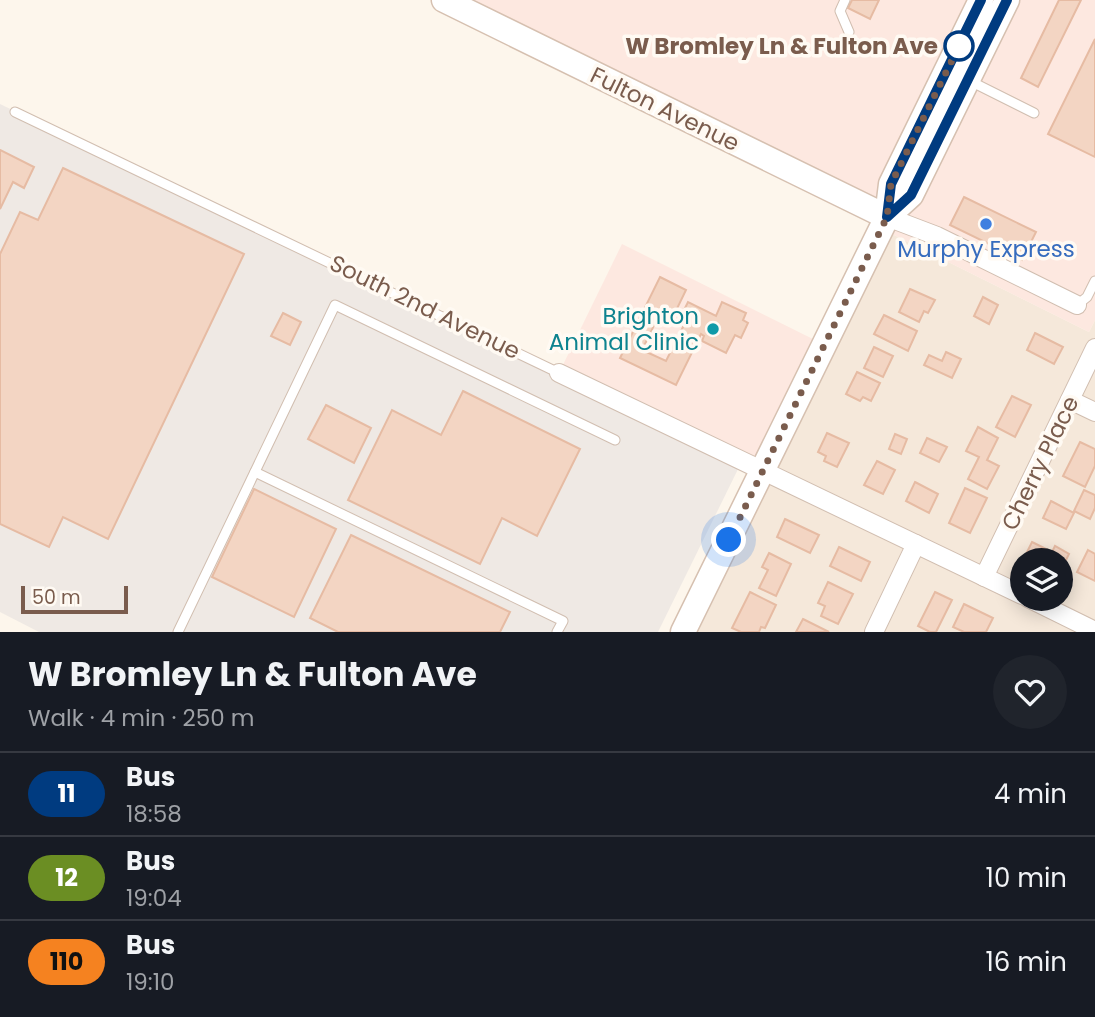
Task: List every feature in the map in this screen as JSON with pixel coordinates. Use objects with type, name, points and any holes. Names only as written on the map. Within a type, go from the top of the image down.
[{"type":"main road","name":"Fulton Avenue","points":[[444,0],[887,217]]},
{"type":"main road","points":[[683,632],[887,217],[891,184],[981,0]]},
{"type":"main road","points":[[887,217],[911,195],[1007,0]]},
{"type":"street","points":[[887,217],[937,236],[1077,305]]},
{"type":"street","name":"Cherry Place","points":[[984,577],[1095,348]]},
{"type":"street","name":"South 2nd Avenue","points":[[559,373],[1010,590]]},
{"type":"street","points":[[1070,401],[1095,412]]},
{"type":"street","points":[[874,632],[916,544]]},
{"type":"street","points":[[1054,611],[1095,631]]},
{"type":"lane","points":[[845,0],[840,11],[849,32]]},
{"type":"lane","points":[[968,80],[1034,113]]},
{"type":"lane","name":"South 2nd Avenue","points":[[15,112],[559,373]]},
{"type":"lane","points":[[1077,305],[1087,297],[1095,281]]},
{"type":"lane","points":[[178,632],[335,305],[615,440]]},
{"type":"lane","points":[[255,472],[563,621],[557,632]]},
{"type":"shaded area","points":[[444,0],[981,0],[891,184],[1007,0],[1095,0],[1095,320],[1089,332],[882,229],[887,218]]},
{"type":"shaded area","points":[[0,104],[742,461],[658,632],[39,632],[0,612]]},
{"type":"shaded area","points":[[882,229],[1089,332],[1095,320],[1095,632],[683,632]]},
{"type":"shaded area","points":[[622,244],[825,345],[763,471],[559,373]]},
{"type":"building","points":[[852,0],[879,0],[870,19],[848,8]]},
{"type":"building","points":[[1059,0],[1081,0],[1038,87],[1021,78]]},
{"type":"building","points":[[1095,39],[1095,157],[1048,134]]},
{"type":"building","points":[[0,150],[34,167],[24,188],[13,182],[0,209]]},
{"type":"building","points":[[63,168],[244,254],[108,539],[63,517],[49,547],[0,524],[0,254],[20,212],[38,220]]},
{"type":"building","name":"Murphy Express","points":[[964,197],[1036,232],[1022,260],[950,225]]},
{"type":"building","name":"Brighton Animal Clinic","points":[[660,277],[686,290],[672,319],[660,313],[642,350],[666,361],[684,325],[678,322],[688,302],[716,316],[722,302],[746,313],[743,320],[748,323],[741,338],[735,335],[726,353],[702,341],[704,336],[701,334],[676,385],[620,358]]},
{"type":"building","points":[[910,289],[935,300],[928,313],[924,311],[919,322],[899,312]]},
{"type":"building","points":[[983,297],[998,305],[989,324],[974,316]]},
{"type":"building","points":[[283,313],[301,322],[290,345],[271,336]]},
{"type":"building","points":[[884,315],[917,331],[908,351],[874,334]]},
{"type":"building","points":[[1035,333],[1063,347],[1054,364],[1027,350]]},
{"type":"building","points":[[874,347],[893,356],[883,377],[864,368]]},
{"type":"building","points":[[946,352],[961,359],[952,378],[924,365],[929,355],[942,361]]},
{"type":"building","points":[[857,372],[880,383],[871,401],[863,397],[860,401],[846,394]]},
{"type":"building","points":[[463,391],[580,449],[537,536],[502,518],[480,564],[348,500],[392,410],[441,435]]},
{"type":"building","points":[[1012,396],[1031,405],[1015,437],[996,427]]},
{"type":"building","points":[[326,405],[371,428],[354,463],[308,439]]},
{"type":"building","points":[[978,427],[998,438],[987,460],[999,466],[987,489],[968,479],[979,457],[966,451]]},
{"type":"building","points":[[827,433],[849,443],[837,467],[824,461],[826,456],[818,452]]},
{"type":"building","points":[[895,434],[907,439],[901,454],[889,449]]},
{"type":"building","points":[[927,438],[947,447],[939,462],[920,453]]},
{"type":"building","points":[[1080,442],[1095,449],[1095,466],[1085,487],[1063,476]]},
{"type":"building","points":[[877,461],[895,470],[883,494],[864,485]]},
{"type":"building","points":[[915,482],[938,494],[929,513],[906,501]]},
{"type":"building","points":[[965,488],[987,498],[970,533],[949,523]]},
{"type":"building","points":[[254,489],[336,529],[294,617],[212,577]]},
{"type":"building","points":[[1084,490],[1095,495],[1095,508],[1090,519],[1074,511]]},
{"type":"building","points":[[1051,501],[1074,513],[1066,529],[1043,518]]},
{"type":"building","points":[[785,519],[819,535],[810,553],[777,537]]},
{"type":"building","points":[[351,535],[510,612],[500,632],[338,632],[310,618]]},
{"type":"building","points":[[1032,542],[1044,548],[1029,548]]},
{"type":"building","points":[[839,547],[870,562],[861,581],[830,566]]},
{"type":"building","points":[[1088,550],[1095,554],[1095,581],[1077,572]]},
{"type":"building","points":[[769,553],[791,564],[776,596],[759,588],[768,570],[762,567]]},
{"type":"building","points":[[828,582],[853,594],[838,624],[821,616],[825,606],[818,603]]},
{"type":"building","points":[[750,592],[776,605],[765,628],[761,627],[759,632],[741,632],[732,628]]},
{"type":"building","points":[[935,592],[952,600],[936,632],[930,632],[918,626]]},
{"type":"building","points":[[964,604],[993,618],[986,632],[964,632],[953,627]]},
{"type":"building","points":[[803,619],[829,632],[796,632]]},
{"type":"bus line","name":"11","points":[[981,0],[891,184],[887,217],[911,195],[1007,0]]},
{"type":"place","name":"W Bromley Ln & Fulton Ave","points":[[959,46]]},
{"type":"place","name":"Murphy Express","points":[[986,224]]},
{"type":"place","name":"Brighton Animal Clinic","points":[[713,329]]},
{"type":"route","points":[[729,540],[887,217],[891,184],[959,46]]}]
